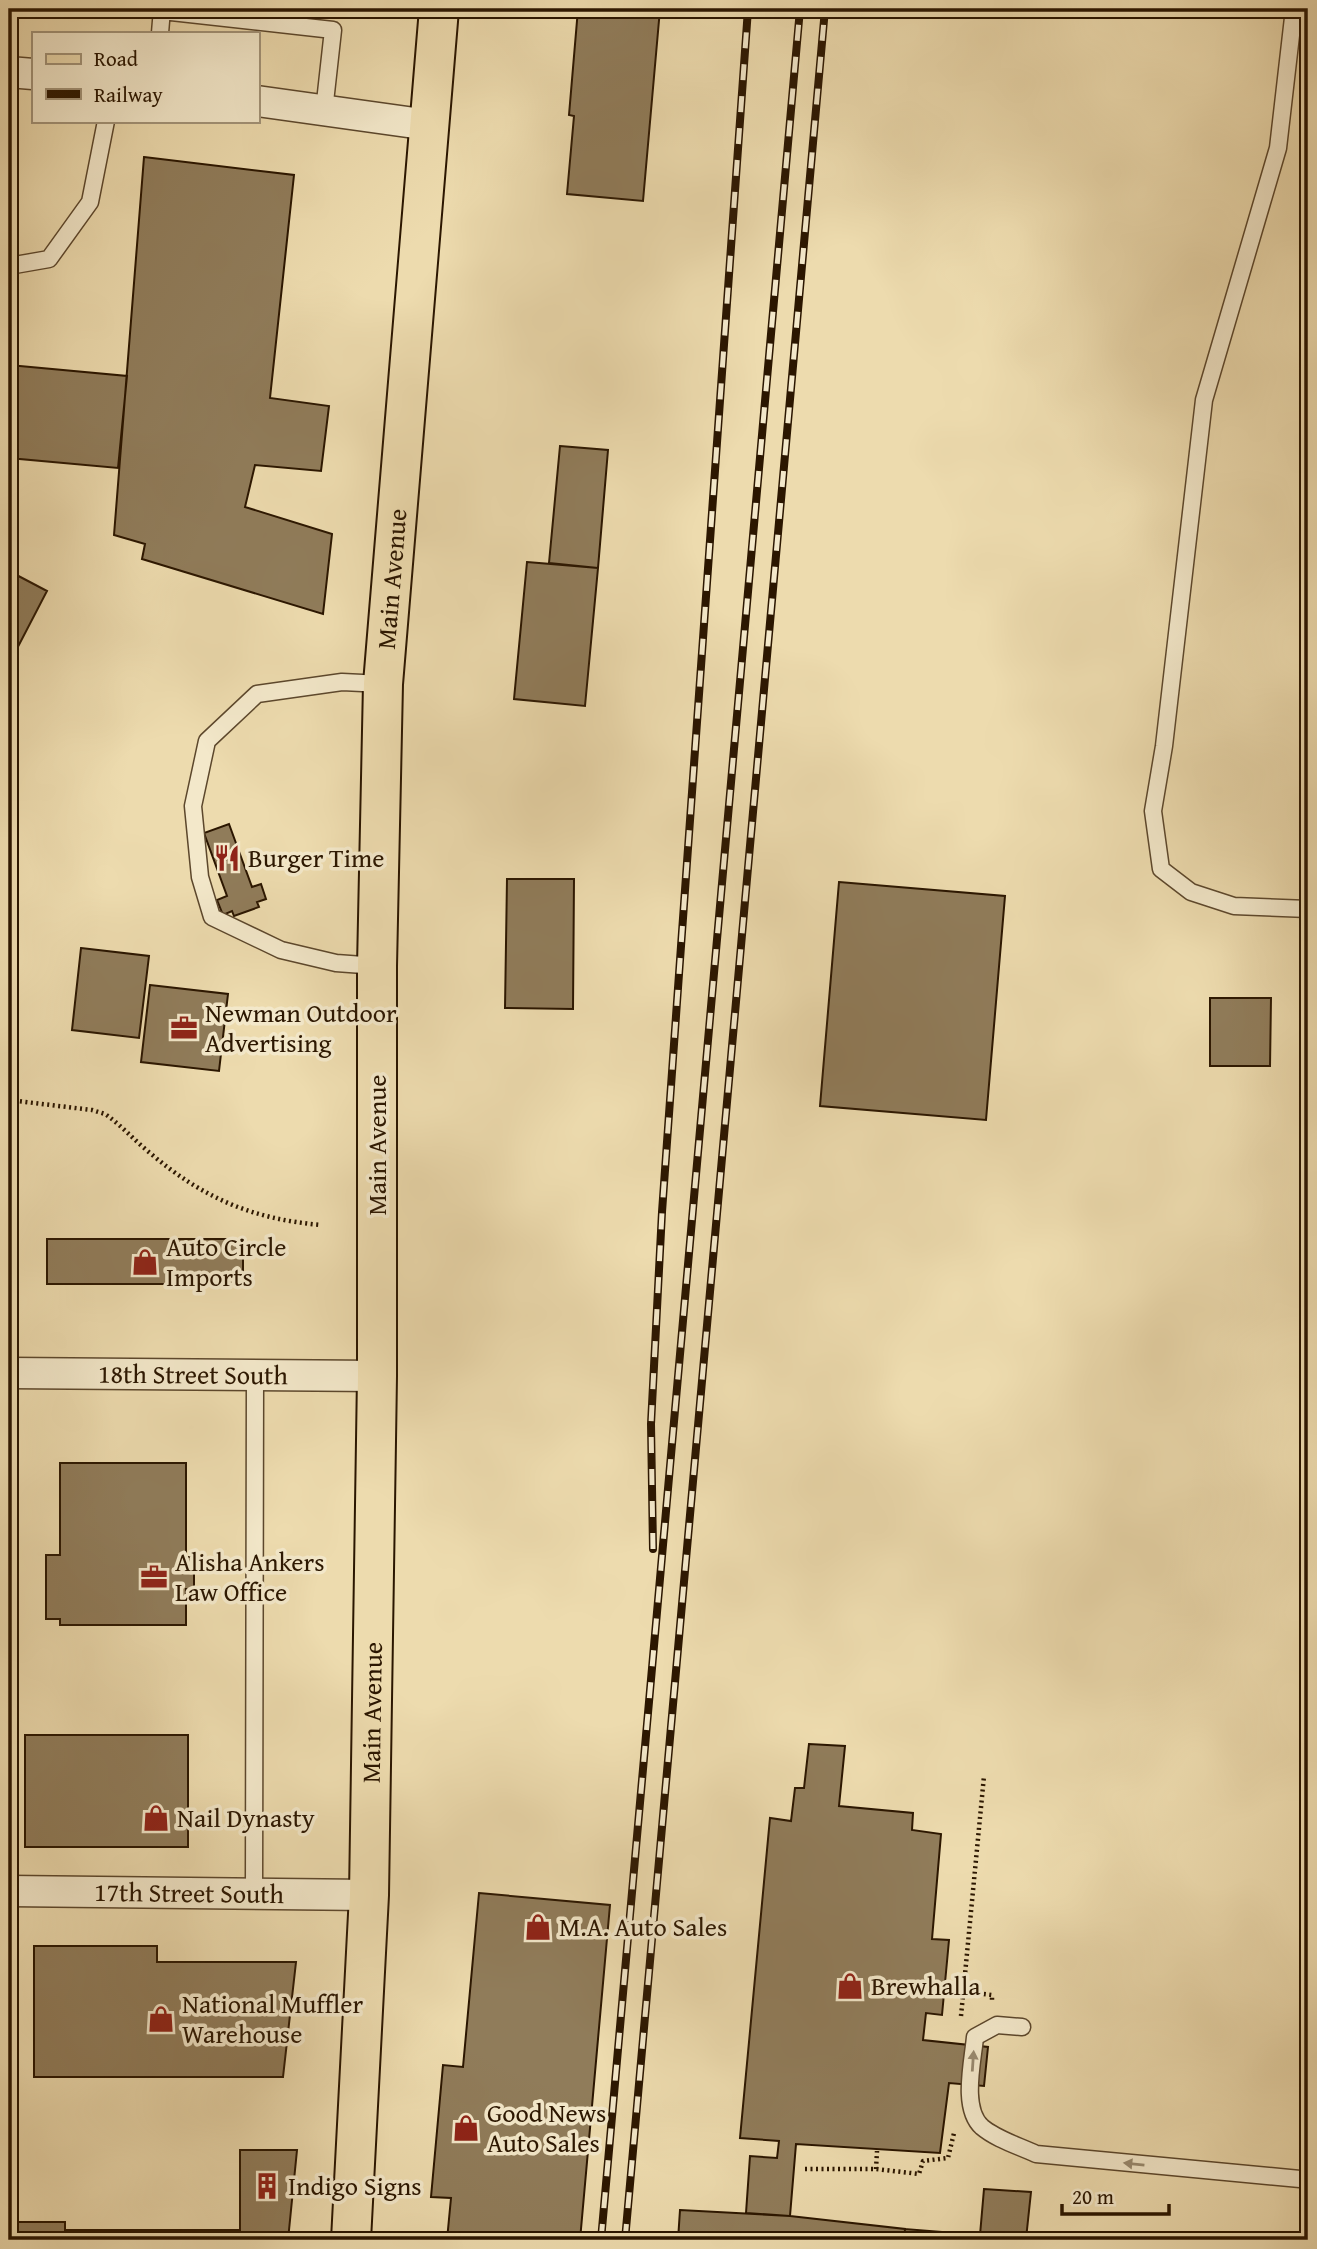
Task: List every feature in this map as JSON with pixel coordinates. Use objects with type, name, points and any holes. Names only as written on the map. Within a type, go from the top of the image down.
[{"type":"main road","name":"Main Avenue","points":[[351,2240],[369,1895],[377,1376],[377,966],[383,684],[439,9]]},
{"type":"street","points":[[9,72],[32,74]]},
{"type":"street","points":[[259,101],[429,125]]},
{"type":"street","name":"18th Street South","points":[[9,1373],[377,1376]]},
{"type":"street","name":"17th Street South","points":[[9,1891],[369,1895]]},
{"type":"lane","points":[[1294,9],[1278,148],[1204,400],[1164,746],[1153,811],[1161,869],[1191,892],[1234,906],[1308,909]]},
{"type":"lane","points":[[160,32],[162,10],[333,30],[324,111]]},
{"type":"lane","points":[[9,266],[49,259],[90,202],[106,122]]},
{"type":"lane","points":[[377,966],[336,963],[281,950],[212,917],[200,877],[193,806],[207,741],[257,694],[342,682],[383,684]]},
{"type":"lane","points":[[254,1894],[255,1376]]},
{"type":"lane","points":[[1022,2027],[997,2025],[975,2037],[971,2103],[981,2126],[1006,2140],[1036,2154],[1300,2179]]},
{"type":"path","points":[[9,1100],[104,1114],[180,1178],[211,1196],[279,1222],[321,1225]]},
{"type":"path","points":[[961,2019],[984,1776]]},
{"type":"path","points":[[962,1991],[992,1995],[990,2029]]},
{"type":"path","points":[[805,2169],[876,2169],[919,2174],[923,2161],[948,2158],[955,2129]]},
{"type":"path","points":[[876,2169],[877,2151]]},
{"type":"building","points":[[578,9],[660,9],[643,201],[567,194],[574,116],[569,115]]},
{"type":"building","points":[[144,157],[294,175],[270,398],[329,406],[321,471],[255,465],[245,507],[332,534],[323,614],[142,559],[145,544],[114,535]]},
{"type":"building","points":[[9,365],[127,376],[118,468],[9,458]]},
{"type":"building","points":[[560,446],[608,450],[598,568],[549,563]]},
{"type":"building","points":[[527,562],[598,568],[585,706],[514,699]]},
{"type":"building","points":[[9,571],[47,591],[9,664]]},
{"type":"building","name":"Burger Time","points":[[229,824],[252,887],[261,884],[266,899],[257,902],[259,907],[234,916],[232,911],[223,915],[217,900],[227,896],[204,833]]},
{"type":"building","points":[[507,879],[574,879],[573,1009],[505,1008]]},
{"type":"building","points":[[839,882],[1005,896],[986,1120],[820,1106]]},
{"type":"building","points":[[81,948],[149,956],[139,1038],[72,1030]]},
{"type":"building","name":"Newman Outdoor Advertising","points":[[150,985],[228,994],[219,1071],[141,1062]]},
{"type":"building","points":[[1210,998],[1271,998],[1270,1066],[1210,1066]]},
{"type":"building","name":"Auto Circle Imports","points":[[47,1239],[243,1239],[243,1284],[47,1284]]},
{"type":"building","points":[[60,1463],[186,1463],[186,1557],[194,1557],[194,1589],[186,1589],[186,1625],[60,1625],[60,1619],[46,1619],[46,1555],[60,1555]]},
{"type":"building","points":[[25,1735],[188,1735],[188,1847],[25,1847]]},
{"type":"building","name":"Brewhalla","points":[[809,1744],[845,1746],[839,1806],[913,1813],[912,1830],[941,1834],[932,1939],[949,1940],[942,2015],[926,2013],[923,2040],[988,2047],[984,2086],[949,2083],[940,2153],[796,2144],[790,2216],[746,2213],[750,2156],[777,2158],[779,2141],[740,2138],[770,1818],[791,1821],[795,1788],[804,1788]]},
{"type":"building","points":[[479,1893],[610,1905],[580,2240],[447,2240],[451,2198],[431,2197],[443,2065],[463,2067]]},
{"type":"building","name":"National Muffler Warehouse","points":[[34,1946],[157,1946],[157,1962],[296,1962],[283,2077],[34,2077]]},
{"type":"building","name":"Indigo Signs","points":[[240,2150],[297,2150],[288,2240],[9,2240],[9,2222],[65,2222],[65,2230],[240,2230]]},
{"type":"building","points":[[984,2189],[1031,2192],[1026,2239],[1047,2240],[904,2240],[905,2229],[980,2235]]},
{"type":"building","points":[[680,2210],[790,2216],[905,2229],[904,2240],[678,2240]]},
{"type":"railway","points":[[653,1549],[651,1424],[662,1212],[748,9]]},
{"type":"railway","points":[[601,2240],[800,9]]},
{"type":"railway","points":[[625,2240],[825,9]]},
{"type":"place","name":"Burger Time","points":[[227,858]]},
{"type":"place","name":"Newman Outdoor Advertising","points":[[184,1028]]},
{"type":"place","name":"Auto Circle Imports","points":[[145,1262]]},
{"type":"place","name":"Alisha Ankers Law Office","points":[[154,1577]]},
{"type":"place","name":"Nail Dynasty","points":[[156,1818]]},
{"type":"place","name":"M.A. Auto Sales","points":[[538,1927]]},
{"type":"place","name":"Brewhalla","points":[[850,1986]]},
{"type":"place","name":"National Muffler Warehouse","points":[[161,2019]]},
{"type":"place","name":"Good News Auto Sales","points":[[466,2128]]},
{"type":"place","name":"Indigo Signs","points":[[267,2186]]}]
